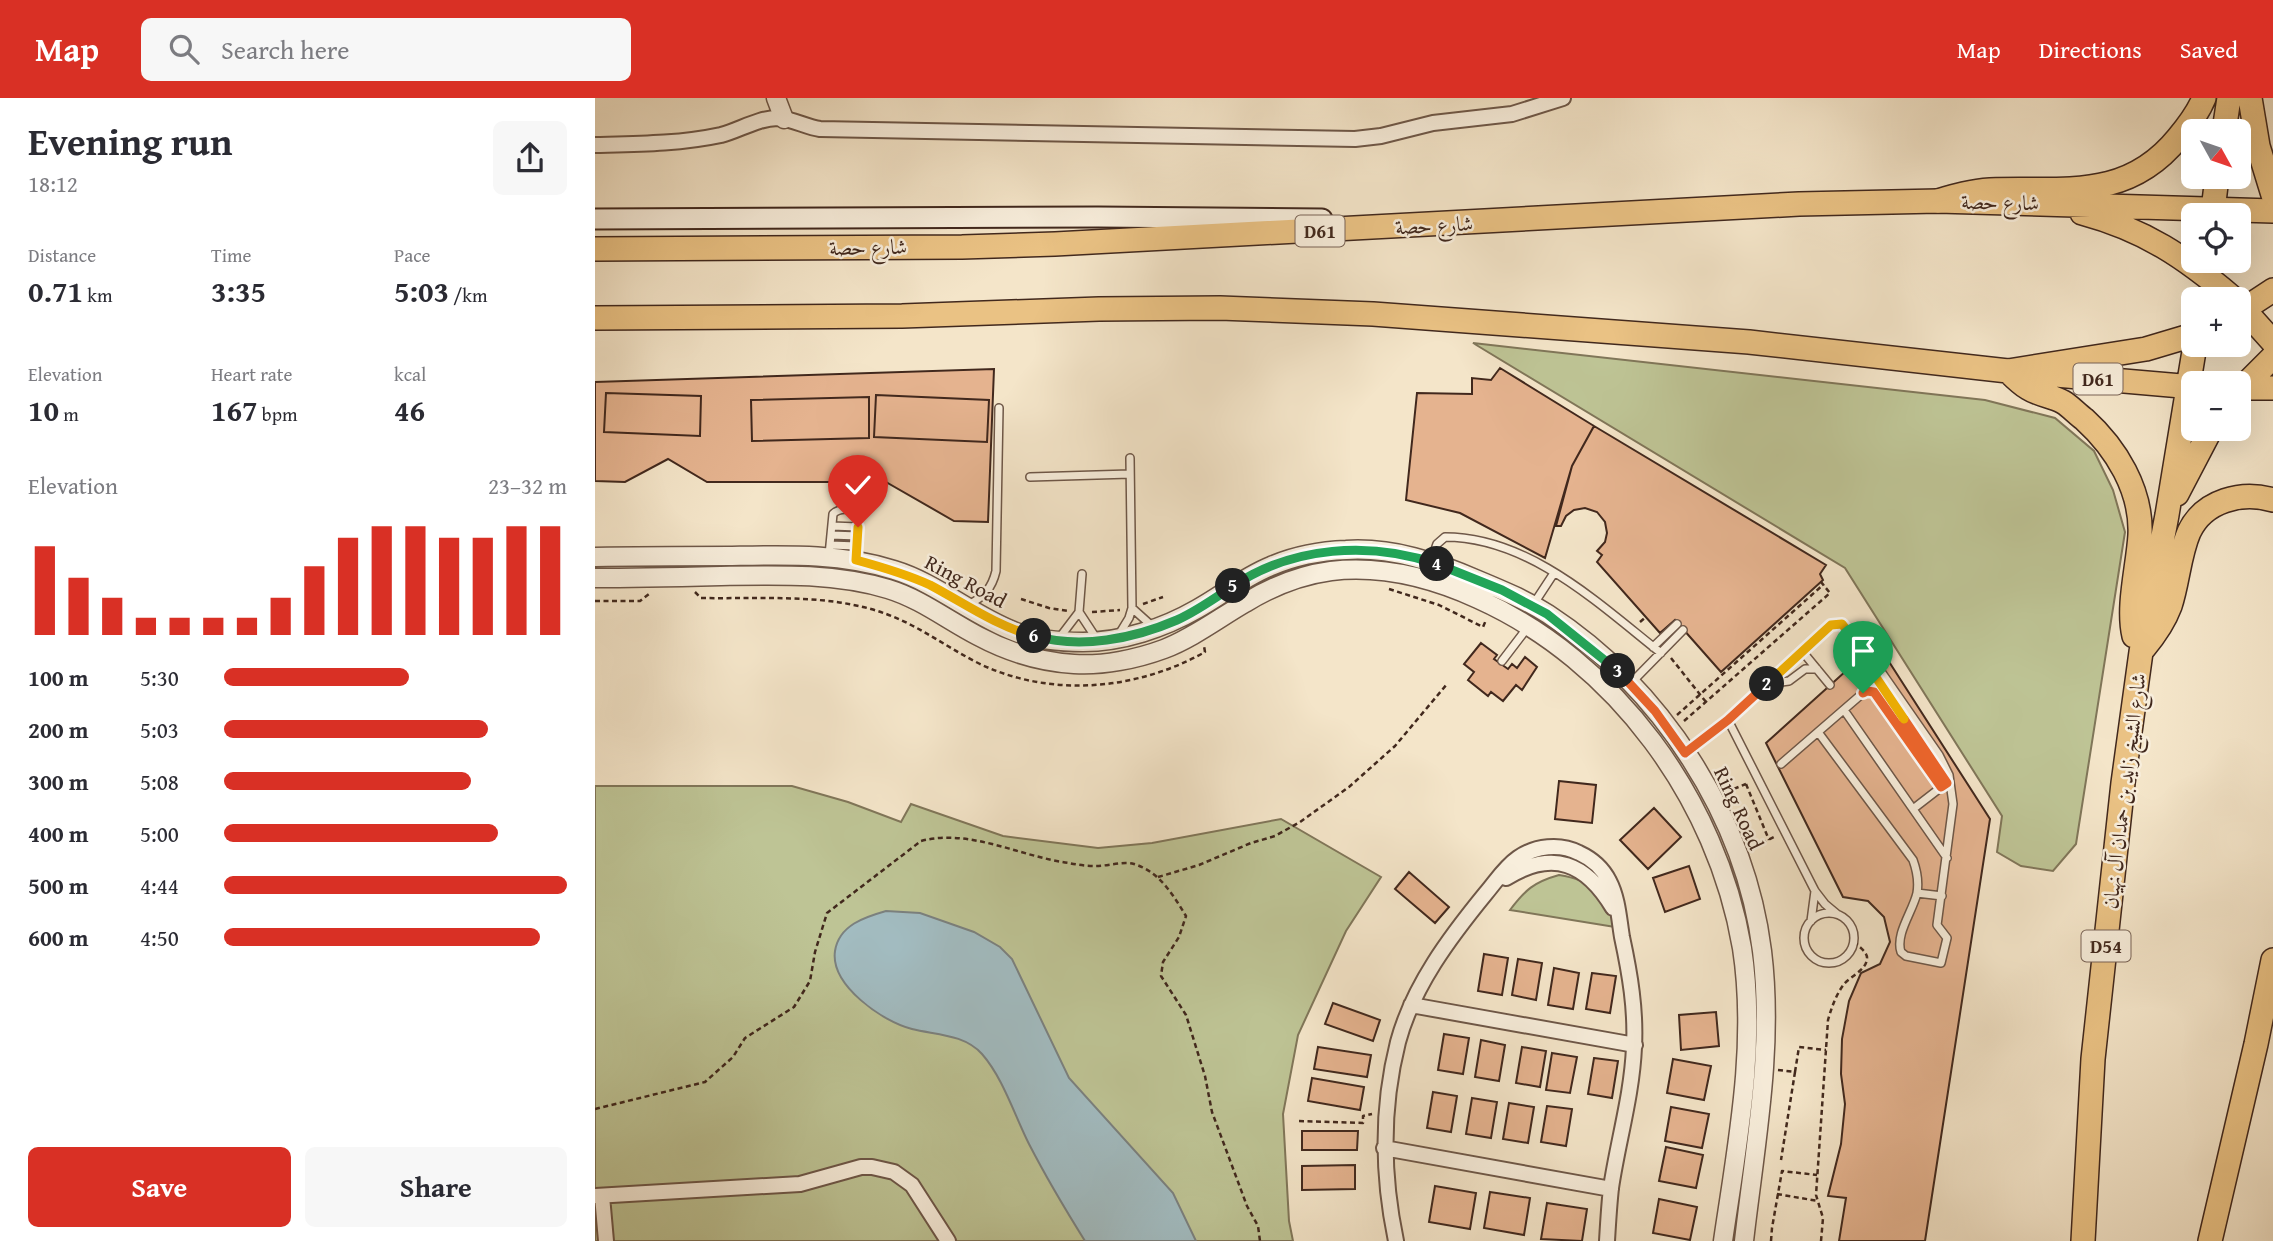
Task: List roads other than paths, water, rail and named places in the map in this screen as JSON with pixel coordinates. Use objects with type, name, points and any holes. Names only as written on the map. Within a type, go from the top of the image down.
[{"type":"main road","points":[[1938,201],[1980,191],[2078,190],[2119,182],[2147,167],[2171,147],[2204,98]]},
{"type":"main road","points":[[2226,119],[2229,98]]},
{"type":"main road","points":[[2250,98],[2258,146],[2273,195]]},
{"type":"main road","name":"شارع حصة","points":[[595,250],[1015,245],[1480,223],[1799,204],[1938,201],[2045,203],[2181,211]]},
{"type":"main road","points":[[2045,203],[2105,220],[2181,255]]},
{"type":"main road","name":"شارع حصة","points":[[2251,212],[2273,211]]},
{"type":"main road","points":[[595,219],[1098,217],[1278,220],[1420,215],[1480,223]]},
{"type":"main road","points":[[2210,273],[2222,287]]},
{"type":"main road","points":[[2251,300],[2273,290]]},
{"type":"main road","name":"D61","points":[[595,318],[902,316],[1220,308],[1373,314],[1749,342],[2008,372],[2181,386]]},
{"type":"main road","points":[[2251,319],[2273,342]]},
{"type":"main road","points":[[2008,372],[2146,349],[2181,339]]},
{"type":"main road","points":[[2251,378],[2273,357]]},
{"type":"main road","points":[[2008,372],[2028,388],[2064,402],[2101,435],[2118,458],[2135,498],[2140,524],[2132,620],[2133,634],[2141,652],[2169,609],[2188,534],[2196,520],[2209,508],[2225,500],[2242,496],[2259,496],[2273,500]]},
{"type":"main road","points":[[2251,389],[2273,388]]},
{"type":"main road","name":"شارع الشيخ زايد بن حمدان آل نهيان","points":[[2083,1241],[2093,1059],[2123,783],[2141,652],[2181,437]]},
{"type":"main road","points":[[2167,515],[2205,441]]},
{"type":"main road","points":[[2210,1241],[2273,960]]},
{"type":"street","points":[[776,98],[784,119]]},
{"type":"street","points":[[595,145],[694,140],[731,132],[767,119],[784,119],[820,129],[1355,139],[1381,136],[1433,123],[1513,114],[1563,98]]},
{"type":"street","name":"Ring Road","points":[[595,557],[758,555],[829,551],[857,553],[897,570],[1014,631],[1056,641],[1099,641],[1155,628],[1179,619],[1240,581],[1272,565],[1309,554],[1347,550],[1385,551],[1431,562],[1502,590],[1533,606],[1573,633],[1631,683],[1685,753],[1712,797],[1738,855],[1752,899],[1762,948],[1766,997],[1762,1089],[1744,1241]]},
{"type":"street","name":"Ring Road","points":[[595,578],[765,575],[828,577],[862,582],[923,603],[1007,650],[1042,661],[1078,664],[1114,662],[1165,649],[1249,600],[1290,581],[1331,571],[1374,570],[1416,576],[1481,600],[1528,626],[1578,662],[1615,696],[1647,734],[1699,816],[1718,858],[1742,949],[1747,996],[1745,1087],[1723,1241]]},
{"type":"street","points":[[1396,1241],[1387,1189],[1385,1112],[1396,1052],[1411,1005],[1447,943],[1492,886],[1519,870],[1550,862],[1566,864],[1583,872],[1595,882],[1618,915],[1631,977],[1635,1045],[1629,1098],[1611,1189],[1607,1241]]},
{"type":"street","points":[[1411,1005],[1635,1045]]},
{"type":"street","points":[[1384,1148],[1611,1189]]},
{"type":"street","points":[[606,1241],[598,1196],[800,1184],[860,1167],[894,1172],[912,1185],[948,1241]]},
{"type":"lane","points":[[967,606],[984,595],[994,580],[996,571],[999,408]]},
{"type":"lane","points":[[1117,638],[1132,608],[1130,458]]},
{"type":"lane","points":[[1030,477],[1130,474]]},
{"type":"lane","points":[[829,551],[835,512],[849,509],[857,513],[857,553]]},
{"type":"lane","points":[[832,526],[858,532]]},
{"type":"lane","points":[[831,535],[858,532]]},
{"type":"lane","points":[[1431,562],[1439,541],[1449,537],[1480,541],[1503,548],[1554,573],[1605,608],[1661,653]]},
{"type":"lane","points":[[1533,606],[1554,573]]},
{"type":"lane","points":[[1056,641],[1069,628],[1079,612],[1082,574]]},
{"type":"lane","points":[[1132,608],[1155,628]]},
{"type":"lane","points":[[1079,612],[1099,641]]},
{"type":"lane","points":[[1685,753],[1728,720],[1831,625],[1836,623],[1846,628],[1946,784],[1953,804],[1937,925],[1947,938],[1943,961],[1938,964],[1906,956],[1899,946],[1917,893],[1917,871],[1913,860],[1818,732]]},
{"type":"lane","points":[[1502,661],[1528,626]]},
{"type":"lane","points":[[1631,683],[1661,653],[1680,627],[1653,648]]},
{"type":"lane","points":[[1802,651],[1830,685]]},
{"type":"lane","points":[[1767,684],[1789,681],[1805,669],[1817,669]]},
{"type":"lane","points":[[1781,764],[1867,691],[1874,692],[1946,784]]},
{"type":"lane","points":[[1844,710],[1947,859]]},
{"type":"lane","points":[[1728,720],[1815,891],[1825,904],[1843,918],[1852,928],[1854,942],[1848,955],[1836,962],[1822,962],[1810,955],[1804,942],[1806,928],[1822,914],[1837,914]]},
{"type":"lane","points":[[1913,809],[1946,784]]},
{"type":"lane","points":[[1810,922],[1815,891]]},
{"type":"lane","points":[[1917,893],[1942,896]]},
{"type":"water","points":[[886,911],[920,913],[974,932],[1000,947],[1012,959],[1069,1078],[1173,1193],[1196,1241],[1085,1241],[1035,1156],[1008,1097],[982,1054],[975,1047],[958,1039],[912,1029],[887,1019],[861,1000],[841,977],[836,964],[837,942],[847,928],[862,919]]}]
